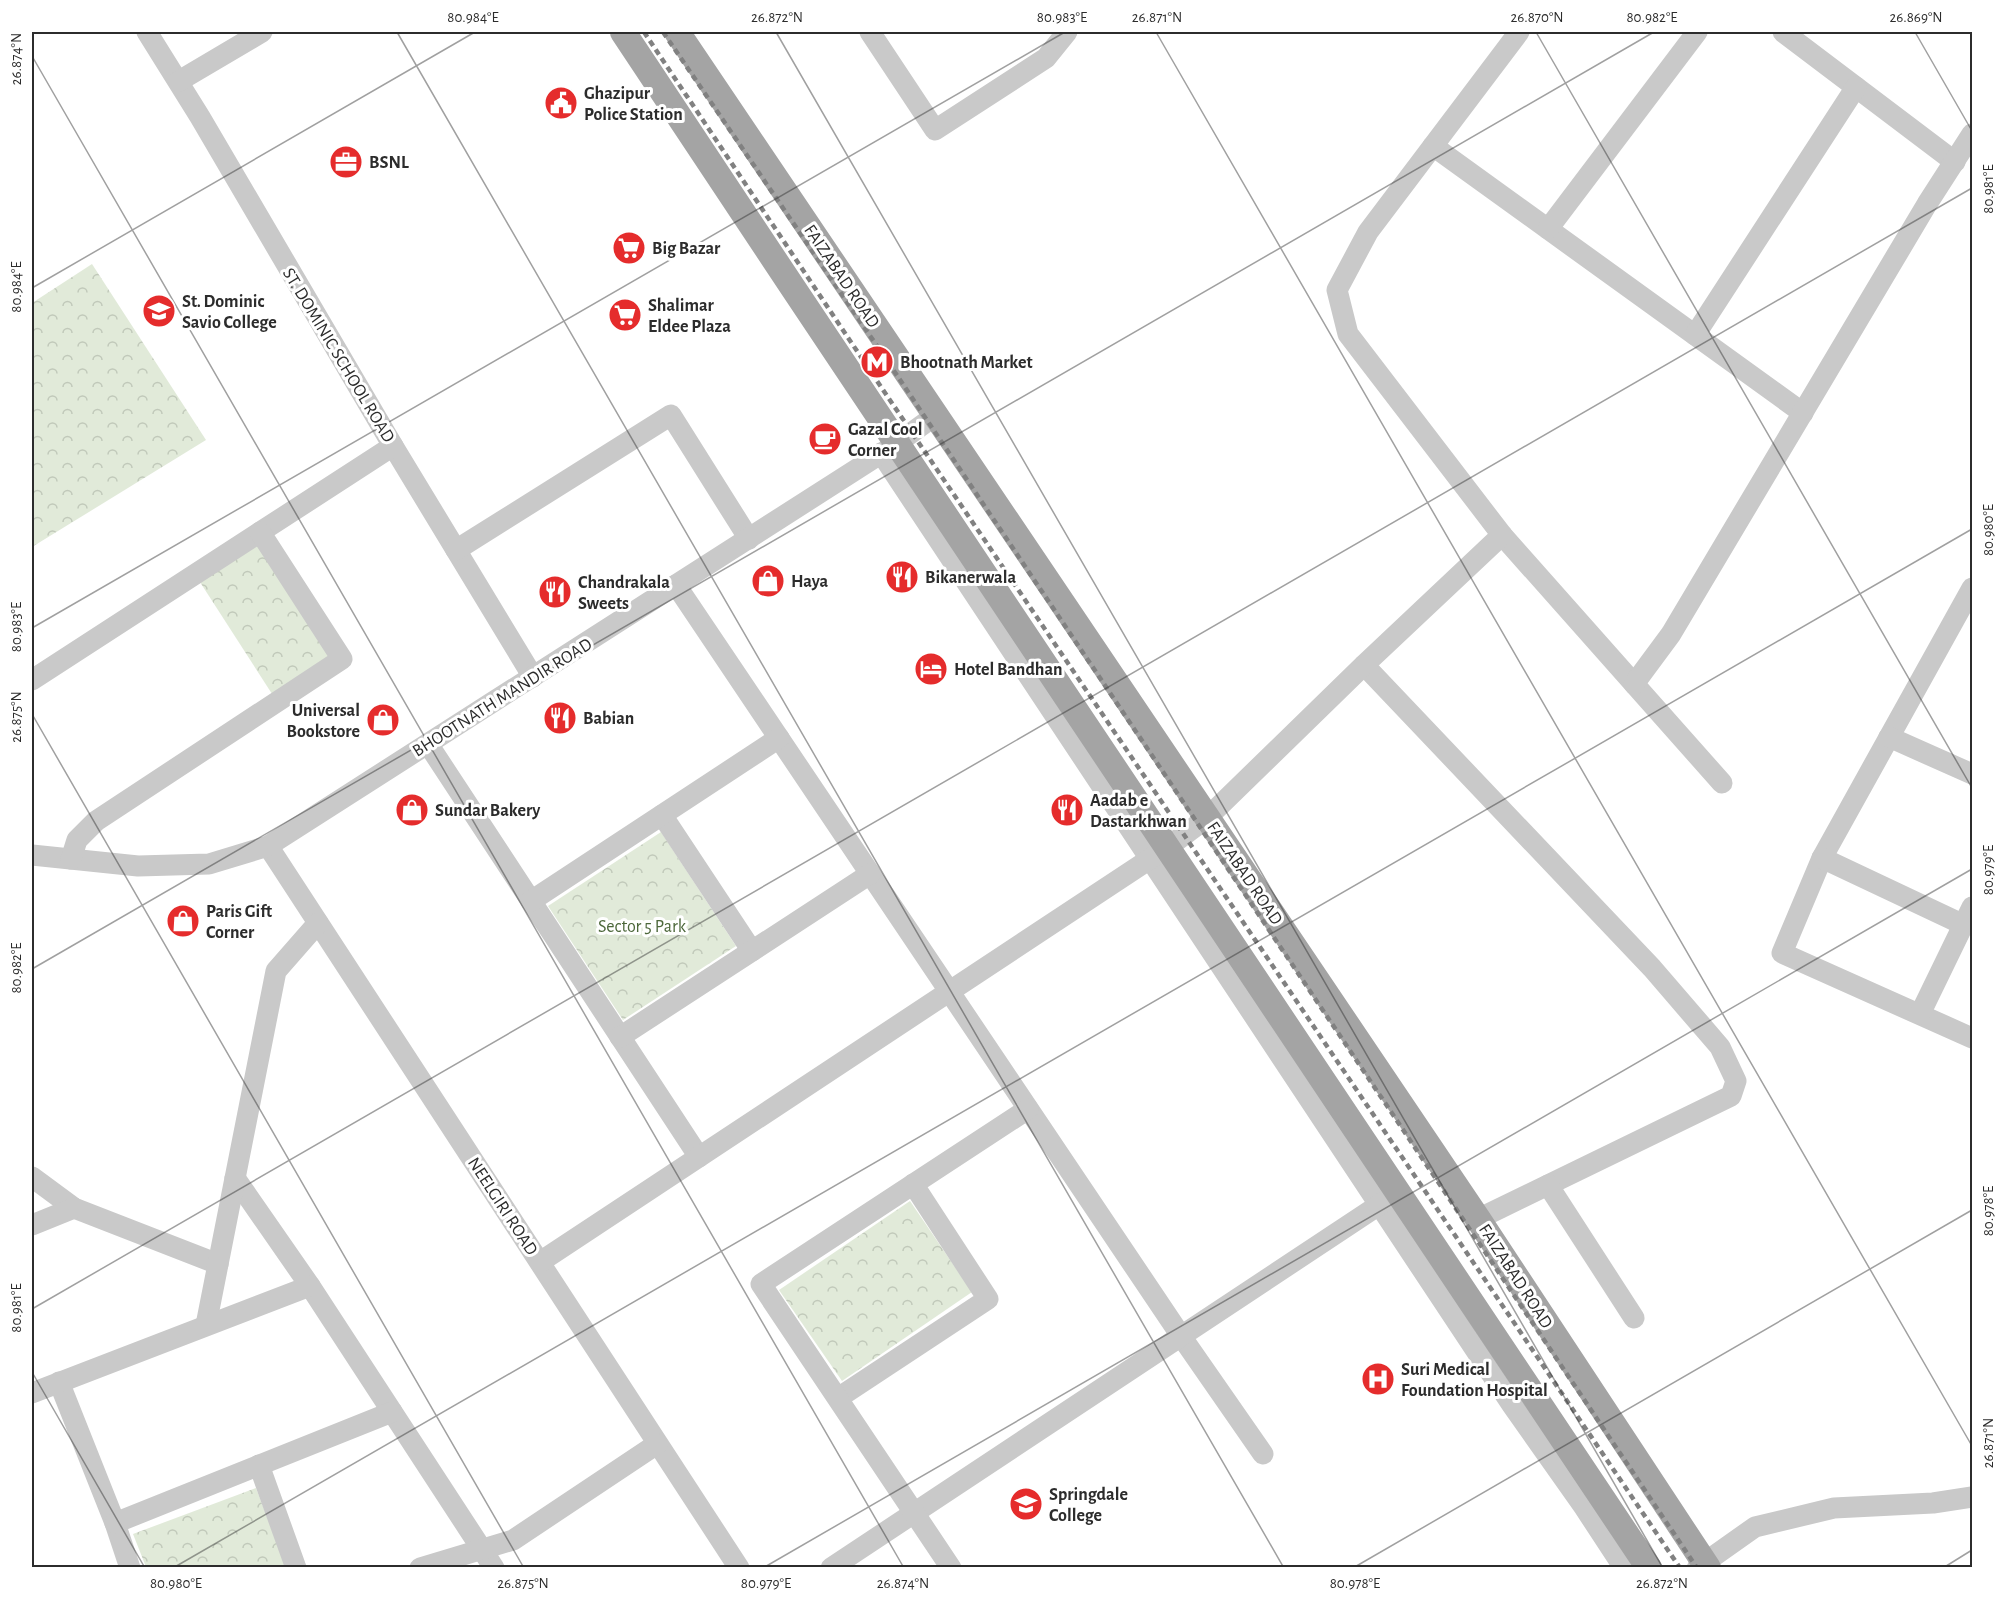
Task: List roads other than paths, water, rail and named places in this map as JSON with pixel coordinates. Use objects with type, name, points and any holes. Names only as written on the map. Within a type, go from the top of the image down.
[{"type":"main road","points":[[623,32],[888,448],[1389,1198],[1649,1568]]},
{"type":"main road","name":"FAIZABAD ROAD","points":[[685,34],[936,415],[1478,1219],[1703,1566]]},
{"type":"street","name":"ST. DOMINIC SCHOOL ROAD","points":[[147,32],[179,81],[393,446],[534,677]]},
{"type":"street","points":[[179,81],[262,32]]},
{"type":"street","points":[[870,32],[935,130],[1046,58],[1067,32]]},
{"type":"street","points":[[1519,32],[1368,232],[1337,290],[1348,334],[1502,535],[1722,783]]},
{"type":"street","points":[[1548,229],[1697,32]]},
{"type":"street","points":[[1783,32],[1954,162]]},
{"type":"street","points":[[1695,335],[1856,87]]},
{"type":"street","points":[[1634,684],[1671,634],[1972,134]]},
{"type":"street","points":[[1433,146],[1803,414]]},
{"type":"street","points":[[456,550],[671,415],[748,539]]},
{"type":"street","name":"BHOOTNATH MANDIR ROAD","points":[[32,855],[138,866],[209,864],[268,846],[748,539],[936,415]]},
{"type":"street","points":[[32,680],[393,446]]},
{"type":"street","points":[[71,859],[77,840],[96,821],[342,660],[260,532]]},
{"type":"street","points":[[540,1262],[1159,853],[1208,817],[1502,535]]},
{"type":"street","points":[[676,585],[1181,1336],[1263,1454]]},
{"type":"street","points":[[1972,588],[1822,858],[1782,953],[1972,1038]]},
{"type":"street","points":[[1364,665],[1652,968],[1720,1047],[1736,1081],[1731,1096],[1478,1219]]},
{"type":"street","points":[[1889,737],[1972,774]]},
{"type":"street","points":[[531,901],[779,738]]},
{"type":"street","points":[[428,744],[699,1157]]},
{"type":"street","points":[[662,815],[752,951]]},
{"type":"street","name":"NEELGIRI ROAD","points":[[268,846],[739,1568]]},
{"type":"street","points":[[1822,858],[1968,916],[1920,1014]]},
{"type":"street","points":[[620,1037],[870,874]]},
{"type":"street","points":[[206,1325],[276,971],[318,922]]},
{"type":"street","points":[[951,1568],[761,1284],[1028,1109]]},
{"type":"street","points":[[32,1177],[74,1208],[218,1264]]},
{"type":"street","points":[[235,1178],[310,1286],[494,1568]]},
{"type":"street","points":[[837,1398],[988,1299],[913,1184]]},
{"type":"street","points":[[1548,1185],[1634,1318]]},
{"type":"street","points":[[831,1568],[1389,1198],[1512,1405],[1624,1568]]},
{"type":"street","points":[[32,1225],[74,1208]]},
{"type":"street","points":[[32,1392],[310,1286]]},
{"type":"street","points":[[59,1382],[115,1523],[130,1568]]},
{"type":"street","points":[[115,1523],[392,1412]]},
{"type":"street","points":[[420,1568],[513,1540],[657,1444]]},
{"type":"street","points":[[259,1465],[296,1568]]},
{"type":"street","points":[[1703,1566],[1755,1527],[1834,1508],[1933,1503],[1972,1497]]},
{"type":"railway","points":[[644,32],[875,378],[1680,1568]]},
{"type":"railway","points":[[663,32],[892,368],[1697,1568]]},
{"type":"place","name":"Ghazipur Police Station","points":[[561,103]]},
{"type":"place","name":"BSNL","points":[[346,162]]},
{"type":"place","name":"Big Bazar","points":[[629,248]]},
{"type":"place","name":"St. Dominic Savio College","points":[[159,311]]},
{"type":"place","name":"Shalimar Eldee Plaza","points":[[625,315]]},
{"type":"place","name":"Bhootnath Market","points":[[877,362]]},
{"type":"place","name":"Gazal Cool Corner","points":[[825,439]]},
{"type":"place","name":"Bikanerwala","points":[[902,577]]},
{"type":"place","name":"Haya","points":[[768,581]]},
{"type":"place","name":"Chandrakala Sweets","points":[[555,592]]},
{"type":"place","name":"Hotel Bandhan","points":[[931,669]]},
{"type":"place","name":"Babian","points":[[560,718]]},
{"type":"place","name":"Universal Bookstore","points":[[383,720]]},
{"type":"place","name":"Sundar Bakery","points":[[412,810]]},
{"type":"place","name":"Aadab e Dastarkhwan","points":[[1067,810]]},
{"type":"place","name":"Paris Gift Corner","points":[[183,921]]},
{"type":"place","name":"Suri Medical Foundation Hospital","points":[[1378,1379]]},
{"type":"place","name":"Springdale College","points":[[1026,1504]]},
{"type":"park label","name":"Sector 5 Park","points":[[642,926]]}]
